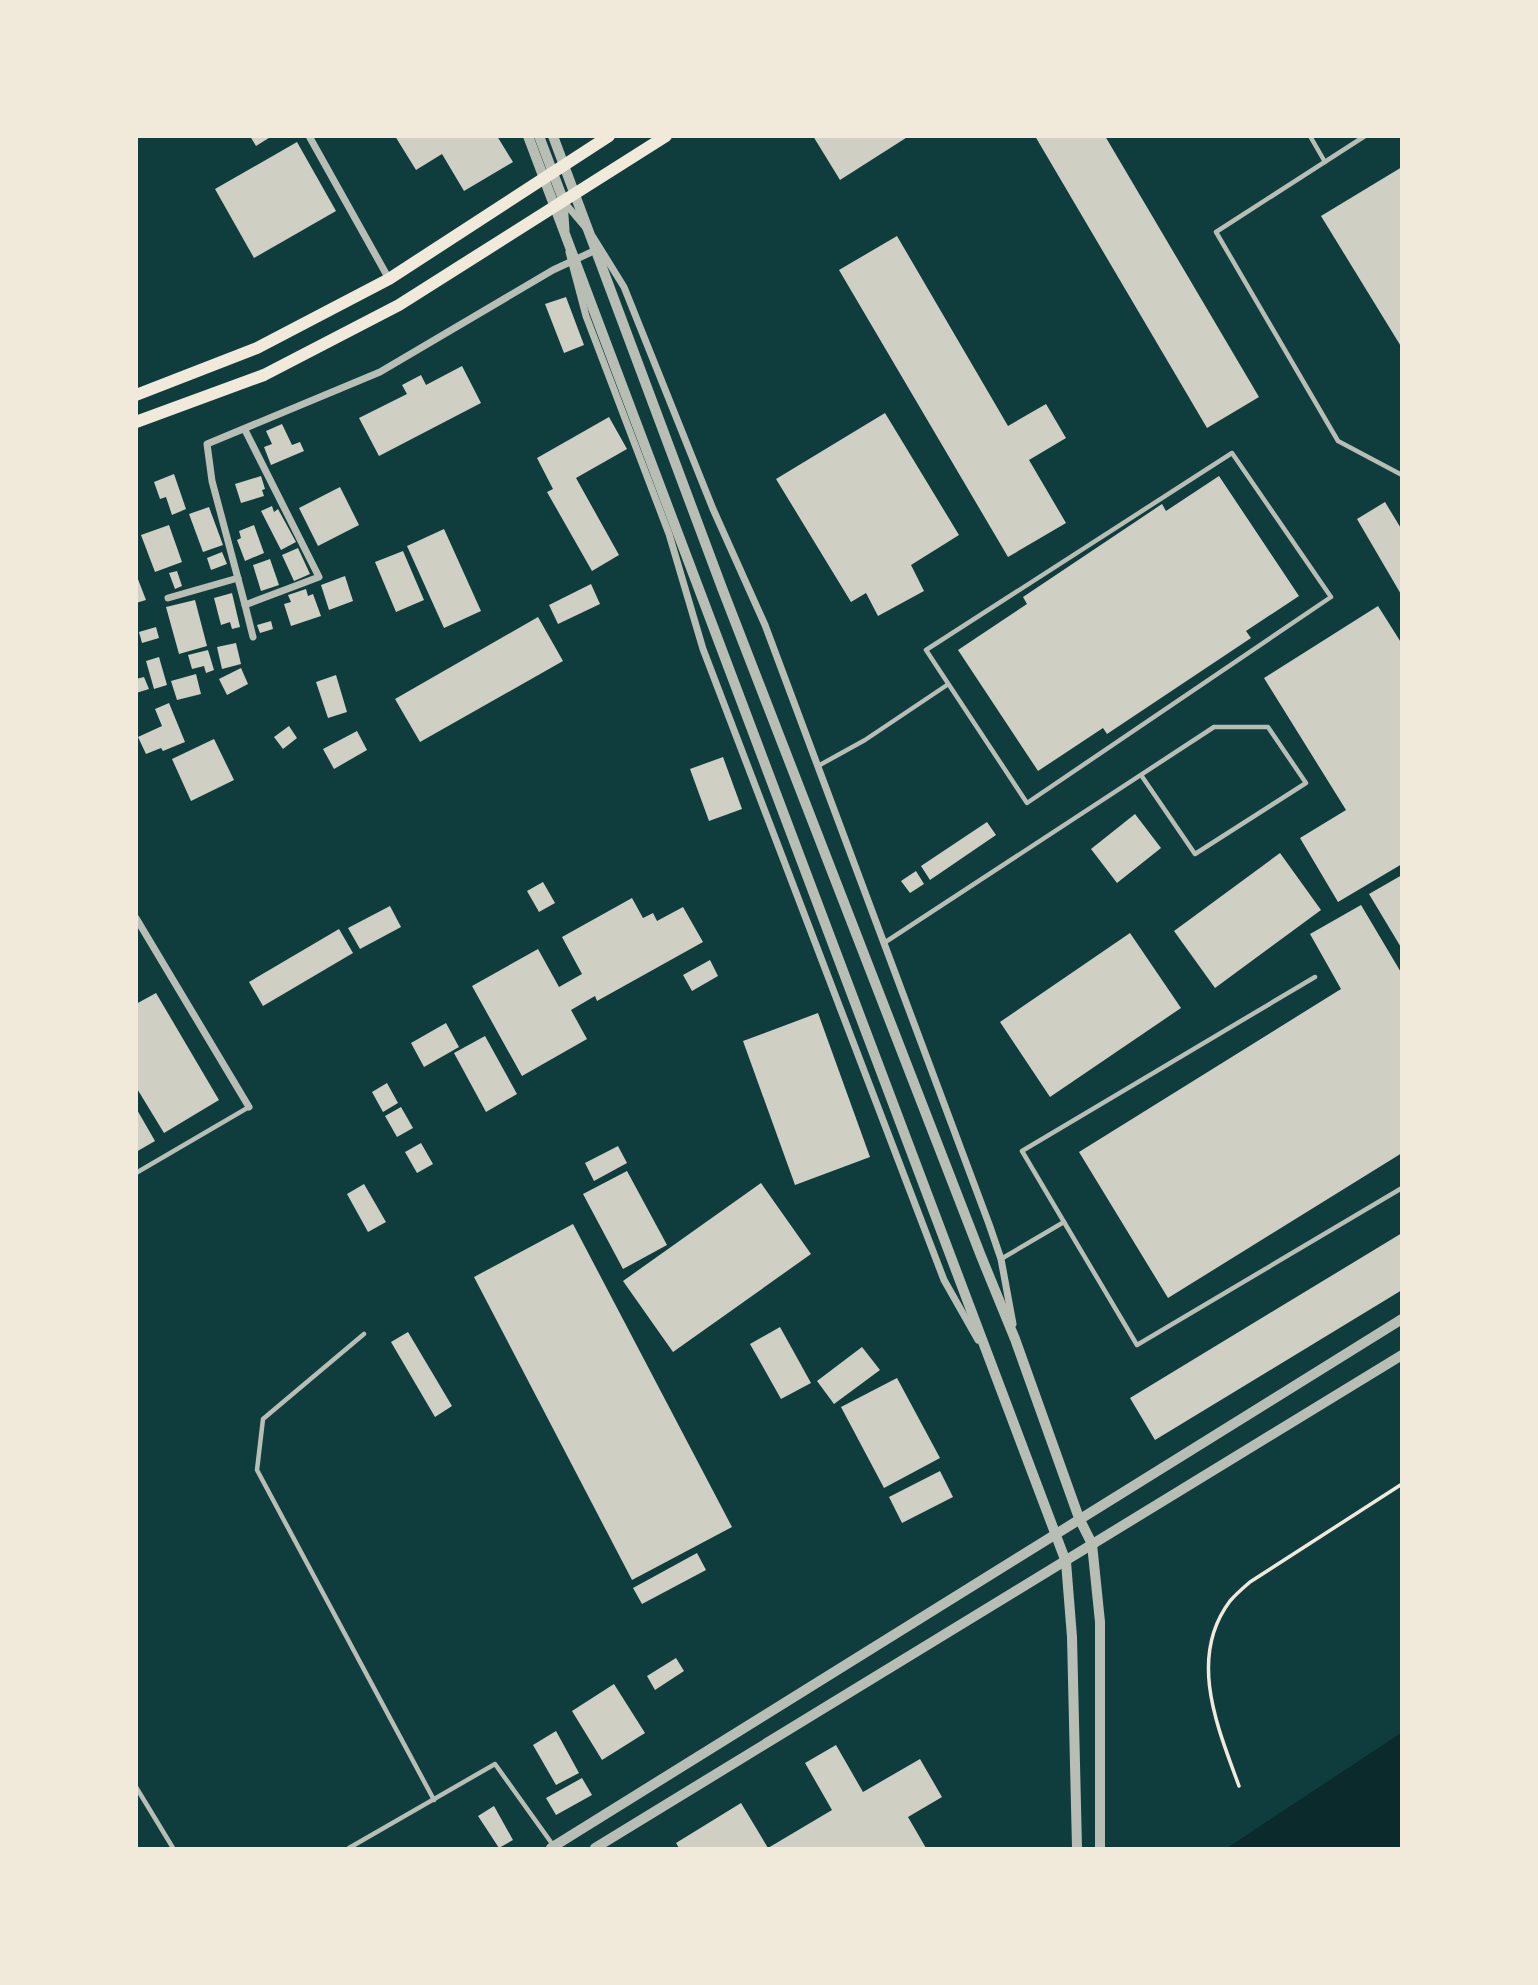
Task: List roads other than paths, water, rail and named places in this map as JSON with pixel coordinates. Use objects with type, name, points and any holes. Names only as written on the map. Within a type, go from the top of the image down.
[{"type":"main road","points":[[136,395],[257,348],[389,279],[609,136]]},
{"type":"main road","points":[[136,422],[264,374],[399,305],[666,136]]},
{"type":"street","points":[[309,136],[389,279]]},
{"type":"street","points":[[528,136],[1038,1485],[1053,1534],[1066,1562],[1072,1637],[1077,1849]]},
{"type":"street","points":[[539,136],[564,202],[569,261],[586,316],[669,534],[703,649],[944,1280],[986,1352]]},
{"type":"street","points":[[553,136],[722,588],[1015,1339],[1079,1518],[1092,1544],[1100,1622],[1101,1849]]},
{"type":"street","points":[[564,202],[601,247],[624,287],[713,509],[765,625],[1001,1259],[1015,1339]]},
{"type":"street","points":[[253,636],[212,481],[207,444],[380,372],[569,261],[601,247]]},
{"type":"street","points":[[245,605],[319,577],[246,429]]},
{"type":"street","points":[[168,598],[238,578]]},
{"type":"street","points":[[136,918],[249,1107]]},
{"type":"street","points":[[553,1848],[1402,1319]]},
{"type":"street","points":[[595,1849],[1402,1355]]},
{"type":"lane","points":[[1310,136],[1325,162]]},
{"type":"lane","points":[[1365,136],[1216,232],[1338,441],[1402,475]]},
{"type":"lane","points":[[1232,453],[1331,597],[1027,803],[947,685],[926,650],[1232,453]]},
{"type":"lane","points":[[818,766],[865,740],[947,685]]},
{"type":"lane","points":[[883,943],[1214,727],[1268,727],[1306,783],[1195,854],[1141,775]]},
{"type":"lane","points":[[1315,977],[1022,1151],[1137,1345],[1402,1188]]},
{"type":"lane","points":[[136,1173],[249,1107]]},
{"type":"lane","points":[[1001,1259],[1064,1222]]},
{"type":"lane","points":[[364,1334],[263,1419],[257,1470],[434,1800]]},
{"type":"lane","points":[[349,1849],[495,1765],[553,1848]]},
{"type":"lane","points":[[136,1787],[173,1849]]},
{"type":"water","points":[[1401,1733],[1401,1848],[1227,1848]]}]
